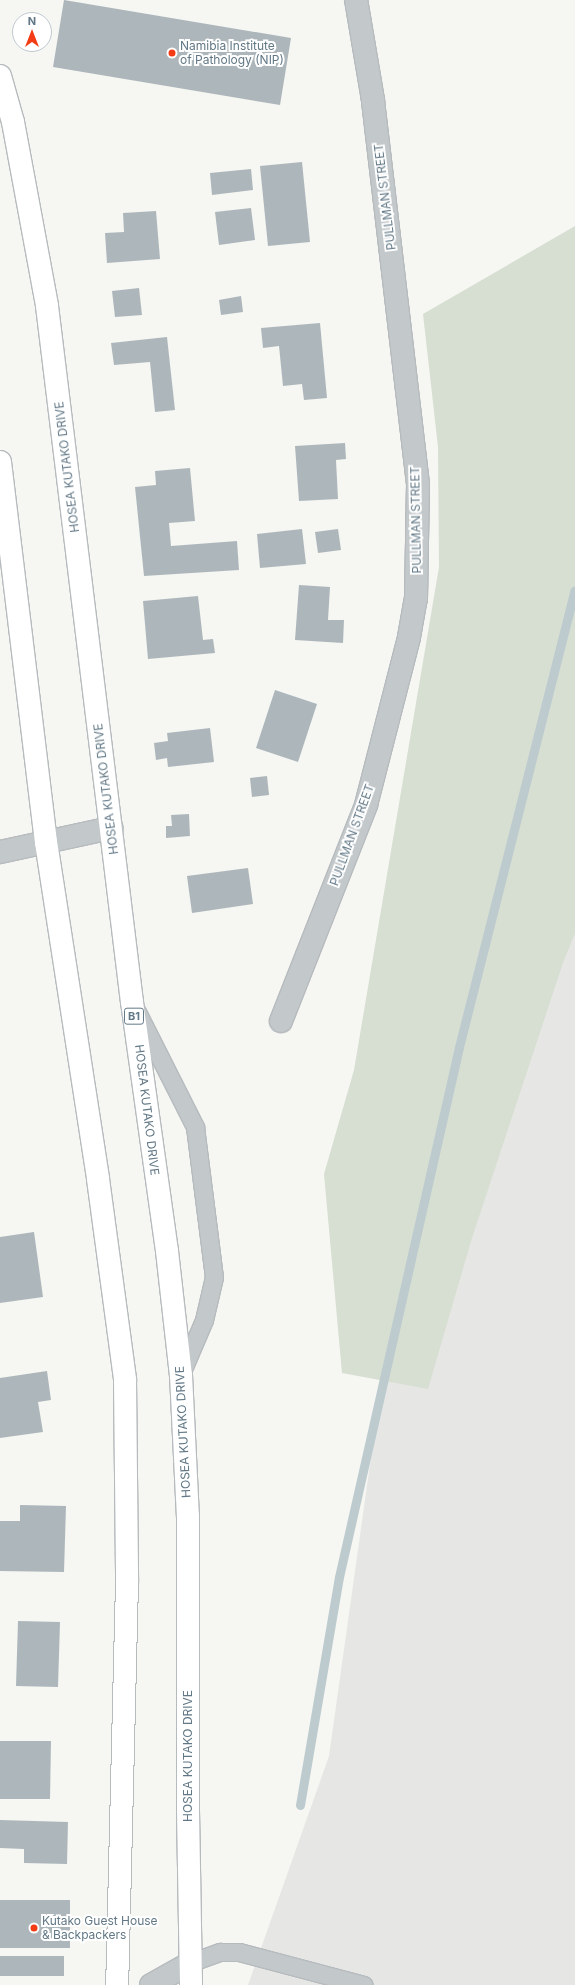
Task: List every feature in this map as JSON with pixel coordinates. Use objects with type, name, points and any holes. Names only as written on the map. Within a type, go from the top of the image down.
[{"type":"main road","name":"HOSEA KUTAKO DRIVE","points":[[0,76],[12,122],[47,306],[132,1002],[158,1198],[167,1252],[181,1374],[188,1516],[188,1811],[192,1962],[191,1985]]},
{"type":"main road","points":[[0,462],[46,842],[98,1179],[125,1380],[127,1582],[117,1985]]},
{"type":"street","name":"PULLMAN STREET","points":[[281,1021],[366,805],[409,637],[416,599],[418,484],[373,100],[356,0]]},
{"type":"street","points":[[0,852],[111,828]]},
{"type":"street","points":[[151,1985],[192,1962]]},
{"type":"lane","points":[[132,1002],[195,1128],[214,1277],[204,1320],[181,1374]]},
{"type":"lane","points":[[192,1962],[220,1952],[239,1952],[363,1985]]},
{"type":"shaded area","points":[[575,226],[575,933],[563,963],[472,1238],[428,1389],[342,1373],[324,1174],[354,1070],[439,567],[438,447],[423,314]]},
{"type":"shaded area","points":[[575,593],[575,1985],[248,1985],[329,1756],[424,1080]]},
{"type":"building","name":"Namibia Institute of Pathology (NIP)","points":[[64,0],[291,38],[280,105],[53,67]]},
{"type":"building","points":[[302,162],[310,242],[268,246],[260,166]]},
{"type":"building","points":[[251,169],[253,190],[212,195],[210,173]]},
{"type":"building","points":[[251,208],[255,240],[219,245],[215,212]]},
{"type":"building","points":[[156,211],[160,259],[107,263],[105,233],[124,232],[123,213]]},
{"type":"building","points":[[139,288],[142,315],[115,317],[112,291]]},
{"type":"building","points":[[241,296],[243,312],[221,315],[219,300]]},
{"type":"building","points":[[320,323],[327,398],[304,400],[302,384],[283,386],[279,346],[263,348],[261,328]]},
{"type":"building","points":[[167,337],[175,410],[155,412],[150,362],[114,365],[111,343]]},
{"type":"building","points":[[345,443],[346,459],[336,460],[338,499],[299,501],[295,446]]},
{"type":"building","points":[[190,468],[195,521],[169,523],[171,546],[237,541],[239,570],[144,576],[135,487],[156,485],[155,471]]},
{"type":"building","points":[[302,529],[306,564],[260,568],[257,534]]},
{"type":"building","points":[[338,529],[341,550],[318,553],[315,532]]},
{"type":"building","points":[[299,585],[330,587],[328,620],[344,620],[343,643],[295,640]]},
{"type":"building","points":[[198,596],[203,640],[213,639],[215,653],[148,659],[143,601]]},
{"type":"building","points":[[275,690],[317,704],[298,762],[256,748]]},
{"type":"building","points":[[210,728],[214,762],[168,767],[167,758],[156,760],[154,743],[168,741],[167,733]]},
{"type":"building","points":[[267,776],[269,795],[252,797],[250,778]]},
{"type":"building","points":[[189,814],[190,836],[166,838],[166,826],[172,826],[171,815]]},
{"type":"building","points":[[248,868],[253,904],[192,913],[187,876]]},
{"type":"building","points":[[34,1232],[43,1297],[0,1303],[0,1237]]},
{"type":"building","points":[[47,1371],[51,1400],[38,1402],[43,1432],[0,1438],[0,1378]]},
{"type":"building","points":[[20,1505],[66,1506],[64,1572],[0,1571],[0,1521],[20,1521]]},
{"type":"building","points":[[18,1621],[60,1622],[58,1687],[16,1686]]},
{"type":"building","points":[[0,1741],[51,1741],[50,1799],[0,1799]]},
{"type":"building","points":[[0,1820],[68,1822],[67,1864],[24,1863],[24,1849],[0,1848]]},
{"type":"building","points":[[0,1900],[70,1900],[70,1948],[0,1948]]},
{"type":"building","points":[[0,1956],[64,1956],[64,1976],[0,1976]]},
{"type":"waterway","points":[[300,1805],[339,1577],[459,1047],[575,590]]},
{"type":"place","name":"Namibia Institute of Pathology (NIP)","points":[[172,53]]},
{"type":"place","name":"Kutako Guest House & Backpackers","points":[[34,1928]]}]
